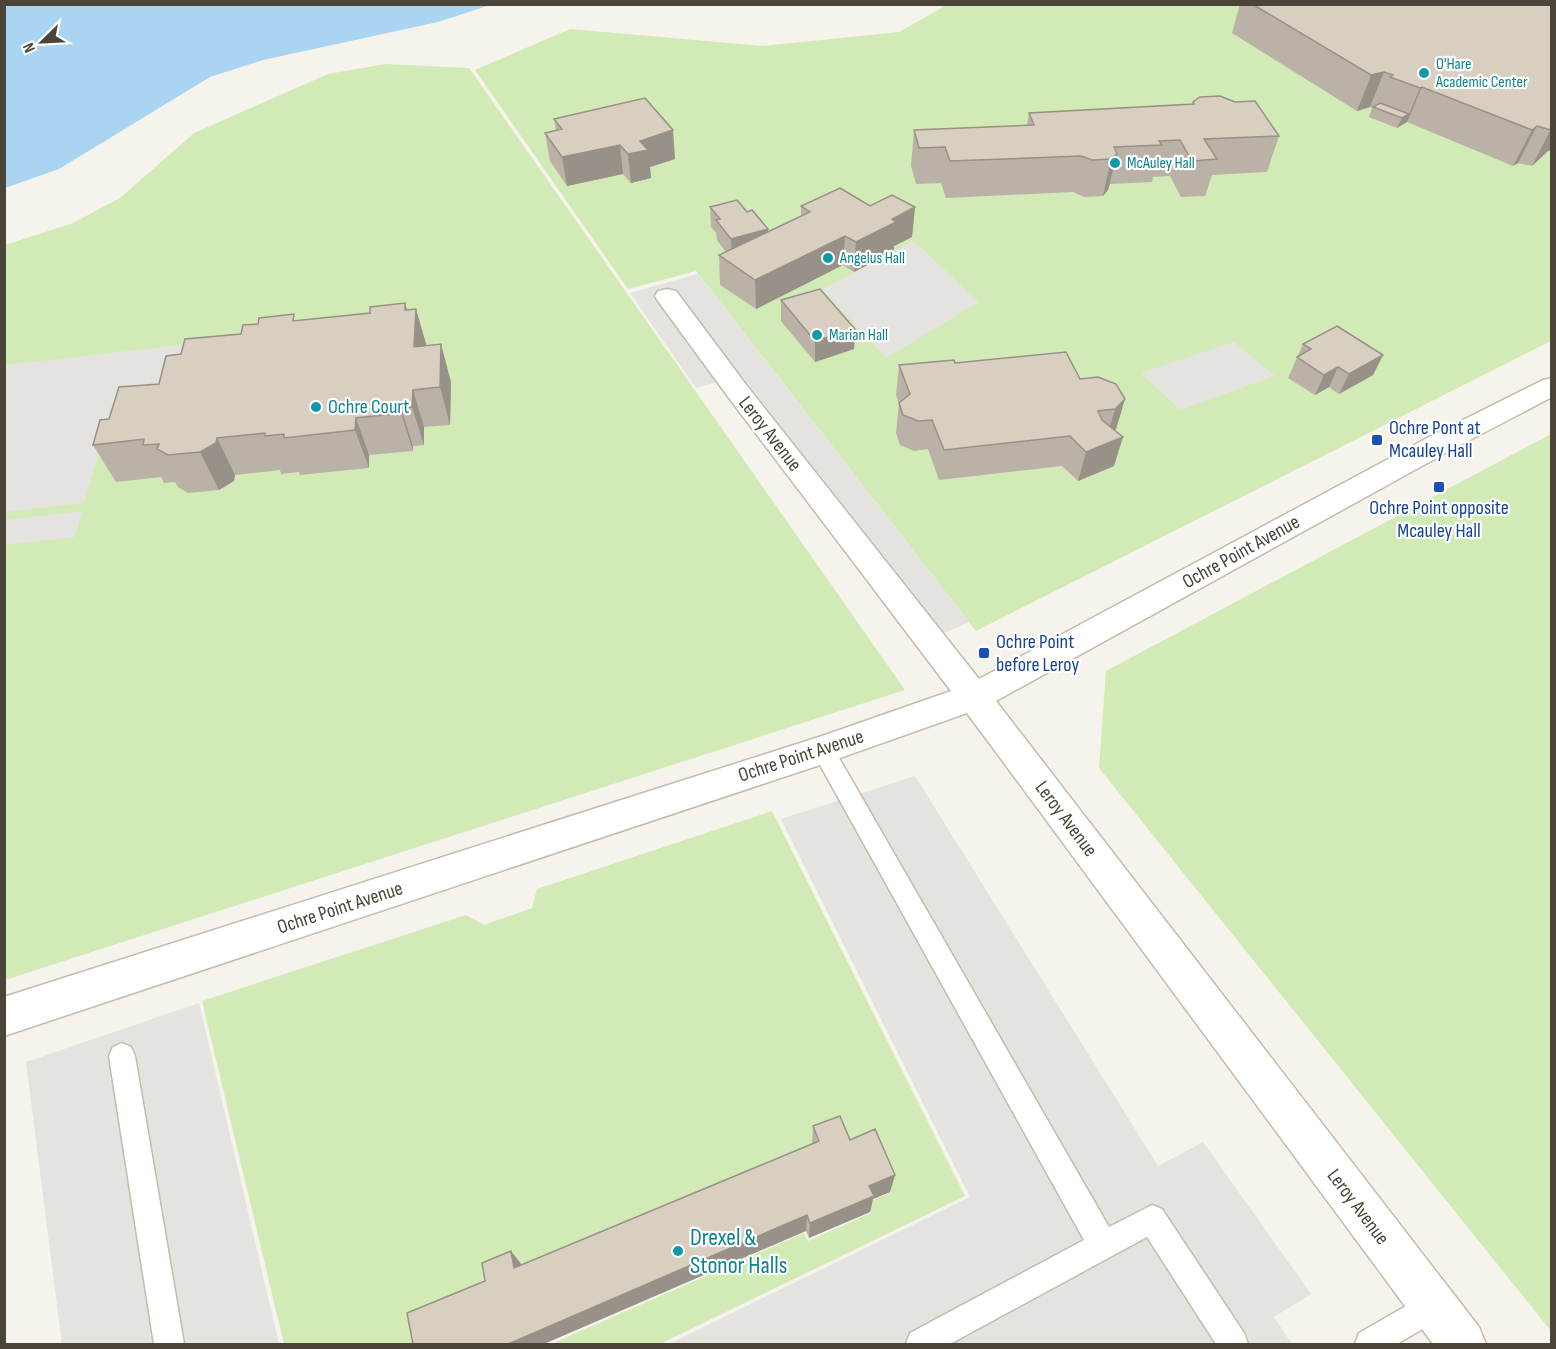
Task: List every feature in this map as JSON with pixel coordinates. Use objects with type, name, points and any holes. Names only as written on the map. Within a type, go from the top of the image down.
[{"type":"street","name":"Leroy Avenue","points":[[667,296],[738,392],[974,697],[1462,1344]]},
{"type":"street","name":"Ochre Point Avenue","points":[[4,1017],[823,750],[974,697],[1441,443],[1551,386]]},
{"type":"lane","points":[[823,750],[1103,1245]]},
{"type":"lane","points":[[122,1056],[169,1344]]},
{"type":"lane","points":[[921,1344],[1152,1219],[1233,1344]]},
{"type":"lane","points":[[1370,1344],[1432,1306]]},
{"type":"green space","points":[[947,5],[1523,5],[1551,19],[1551,341],[976,631],[696,271],[628,289],[475,70],[570,29],[763,46],[899,32]]},
{"type":"green space","points":[[386,64],[469,68],[905,690],[5,980],[5,245],[73,223],[120,198],[194,133],[328,74]]},
{"type":"green space","points":[[1551,434],[1551,1331],[1099,768],[1106,671]]},
{"type":"green space","points":[[772,811],[965,1196],[660,1344],[551,1344],[804,1233],[808,1241],[871,1213],[867,1203],[891,1192],[871,1146],[849,1156],[838,1132],[811,1143],[815,1156],[526,1278],[522,1264],[493,1276],[423,1344],[284,1344],[202,1001],[466,915],[484,925],[532,908],[537,889]]},
{"type":"shaded area","points":[[914,241],[979,302],[886,358],[822,289]]},
{"type":"shaded area","points":[[698,274],[969,622],[940,635],[741,375],[696,388],[630,293]]},
{"type":"shaded area","points":[[1234,342],[1275,376],[1180,410],[1141,373]]},
{"type":"shaded area","points":[[198,343],[189,390],[108,424],[84,503],[5,512],[4,365]]},
{"type":"shaded area","points":[[82,511],[75,537],[5,545],[5,520]]},
{"type":"shaded area","points":[[915,776],[1158,1166],[1203,1142],[1311,1294],[1274,1317],[1292,1344],[669,1344],[970,1197],[781,819]]},
{"type":"shaded area","points":[[199,1003],[279,1344],[62,1344],[26,1062]]},
{"type":"water","points":[[4,5],[490,5],[438,22],[263,60],[210,77],[59,169],[5,188]]},
{"type":"building","points":[[1252,4],[1551,4],[1551,130],[1537,126],[1532,130],[1422,87],[1390,77],[1393,75],[1384,72],[1371,75]]},
{"type":"building","points":[[1220,96],[1235,102],[1255,101],[1279,136],[1204,139],[1217,159],[1192,161],[1180,140],[1159,141],[1162,145],[1114,147],[1117,154],[1111,159],[1092,160],[1081,156],[950,161],[945,147],[919,148],[914,130],[1034,125],[1029,113],[1194,104],[1193,102],[1200,97]]},
{"type":"building","points":[[645,98],[673,130],[640,141],[648,150],[628,154],[620,145],[562,157],[545,133],[562,129],[554,119]]},
{"type":"building","points":[[1380,103],[1409,114],[1402,118],[1373,107]]},
{"type":"building","points":[[840,188],[870,206],[892,195],[915,207],[892,219],[896,222],[856,242],[845,236],[755,280],[719,255],[810,212],[801,206]]},
{"type":"building","points":[[737,200],[747,212],[752,210],[768,229],[731,239],[716,220],[720,219],[710,207]]},
{"type":"building","points":[[820,289],[855,329],[815,341],[781,300]]},
{"type":"building","points":[[405,303],[405,310],[416,309],[414,347],[441,344],[440,387],[413,390],[412,407],[401,408],[401,413],[356,418],[355,430],[284,438],[284,434],[265,436],[265,433],[217,438],[216,443],[200,452],[168,455],[157,449],[159,444],[143,445],[144,439],[93,445],[100,420],[109,419],[119,387],[159,384],[166,356],[181,354],[185,339],[241,334],[243,325],[258,324],[259,318],[294,314],[293,321],[370,313],[370,307]]},
{"type":"building","points":[[1337,326],[1383,355],[1349,374],[1338,367],[1324,375],[1297,357],[1311,349],[1303,344]]},
{"type":"building","points":[[1066,352],[1080,379],[1098,377],[1116,384],[1125,399],[1115,409],[1098,411],[1102,420],[1123,437],[1086,452],[1070,436],[944,450],[932,420],[918,421],[903,415],[899,403],[910,394],[899,365],[954,360],[955,363]]},
{"type":"building","name":"Drexel & Stonor Halls","points":[[840,1116],[850,1140],[875,1129],[895,1175],[869,1186],[874,1196],[810,1223],[807,1215],[508,1344],[413,1344],[407,1313],[485,1281],[482,1263],[511,1251],[514,1268],[819,1141],[813,1126]]},
{"type":"place","name":"O'Hare Academic Center","points":[[1424,73]]},
{"type":"place","name":"McAuley Hall","points":[[1115,163]]},
{"type":"place","name":"Angelus Hall","points":[[828,258]]},
{"type":"place","name":"Marian Hall","points":[[817,335]]},
{"type":"place","name":"Ochre Court","points":[[316,407]]},
{"type":"place","name":"Ochre Pont at Mcauley Hall","points":[[1377,440]]},
{"type":"place","name":"Ochre Point opposite Mcauley Hall","points":[[1439,487]]},
{"type":"place","name":"Ochre Point before Leroy","points":[[984,653]]},
{"type":"place","name":"Drexel & Stonor Halls","points":[[678,1251]]}]
